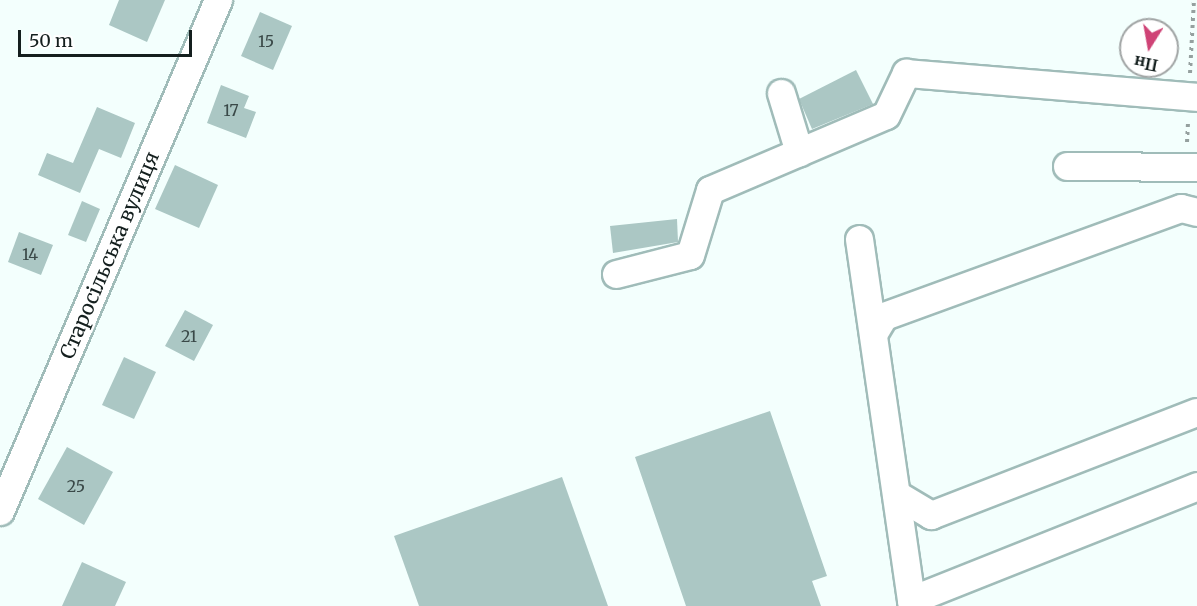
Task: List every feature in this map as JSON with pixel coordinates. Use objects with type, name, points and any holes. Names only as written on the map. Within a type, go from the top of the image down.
[{"type":"street","name":"Старосільська вулиця","points":[[0,511],[218,0]]},
{"type":"street","points":[[616,274],[690,255],[710,190],[886,115],[906,73],[1197,97]]},
{"type":"street","points":[[781,93],[799,152]]},
{"type":"street","points":[[1067,166],[1197,167]]},
{"type":"street","points":[[873,334],[884,316],[1181,208],[1197,212]]},
{"type":"street","points":[[859,239],[911,603],[1197,486]]},
{"type":"street","points":[[896,494],[931,515],[1197,412]]},
{"type":"building","points":[[119,0],[165,0],[147,42],[109,25]]},
{"type":"building","points":[[260,12],[292,26],[273,70],[241,56]]},
{"type":"building","points":[[856,70],[873,104],[812,129],[799,99]]},
{"type":"building","points":[[221,85],[249,96],[244,108],[256,112],[246,138],[207,123]]},
{"type":"building","points":[[97,107],[135,123],[121,158],[99,149],[80,193],[38,175],[47,153],[73,163]]},
{"type":"building","points":[[175,165],[218,185],[199,228],[155,209]]},
{"type":"building","points":[[82,201],[100,209],[86,242],[68,235]]},
{"type":"building","points":[[677,219],[678,242],[613,253],[610,226]]},
{"type":"building","points":[[19,232],[53,245],[41,275],[8,262]]},
{"type":"building","points":[[185,310],[213,325],[194,361],[165,346]]},
{"type":"building","points":[[124,357],[156,372],[134,419],[102,405]]},
{"type":"building","points":[[770,411],[827,576],[812,581],[821,606],[686,606],[635,457]]},
{"type":"building","points":[[67,447],[113,472],[84,525],[38,499]]},
{"type":"building","points":[[562,477],[608,606],[419,606],[394,536]]},
{"type":"building","points":[[82,562],[126,582],[115,606],[62,606]]}]
